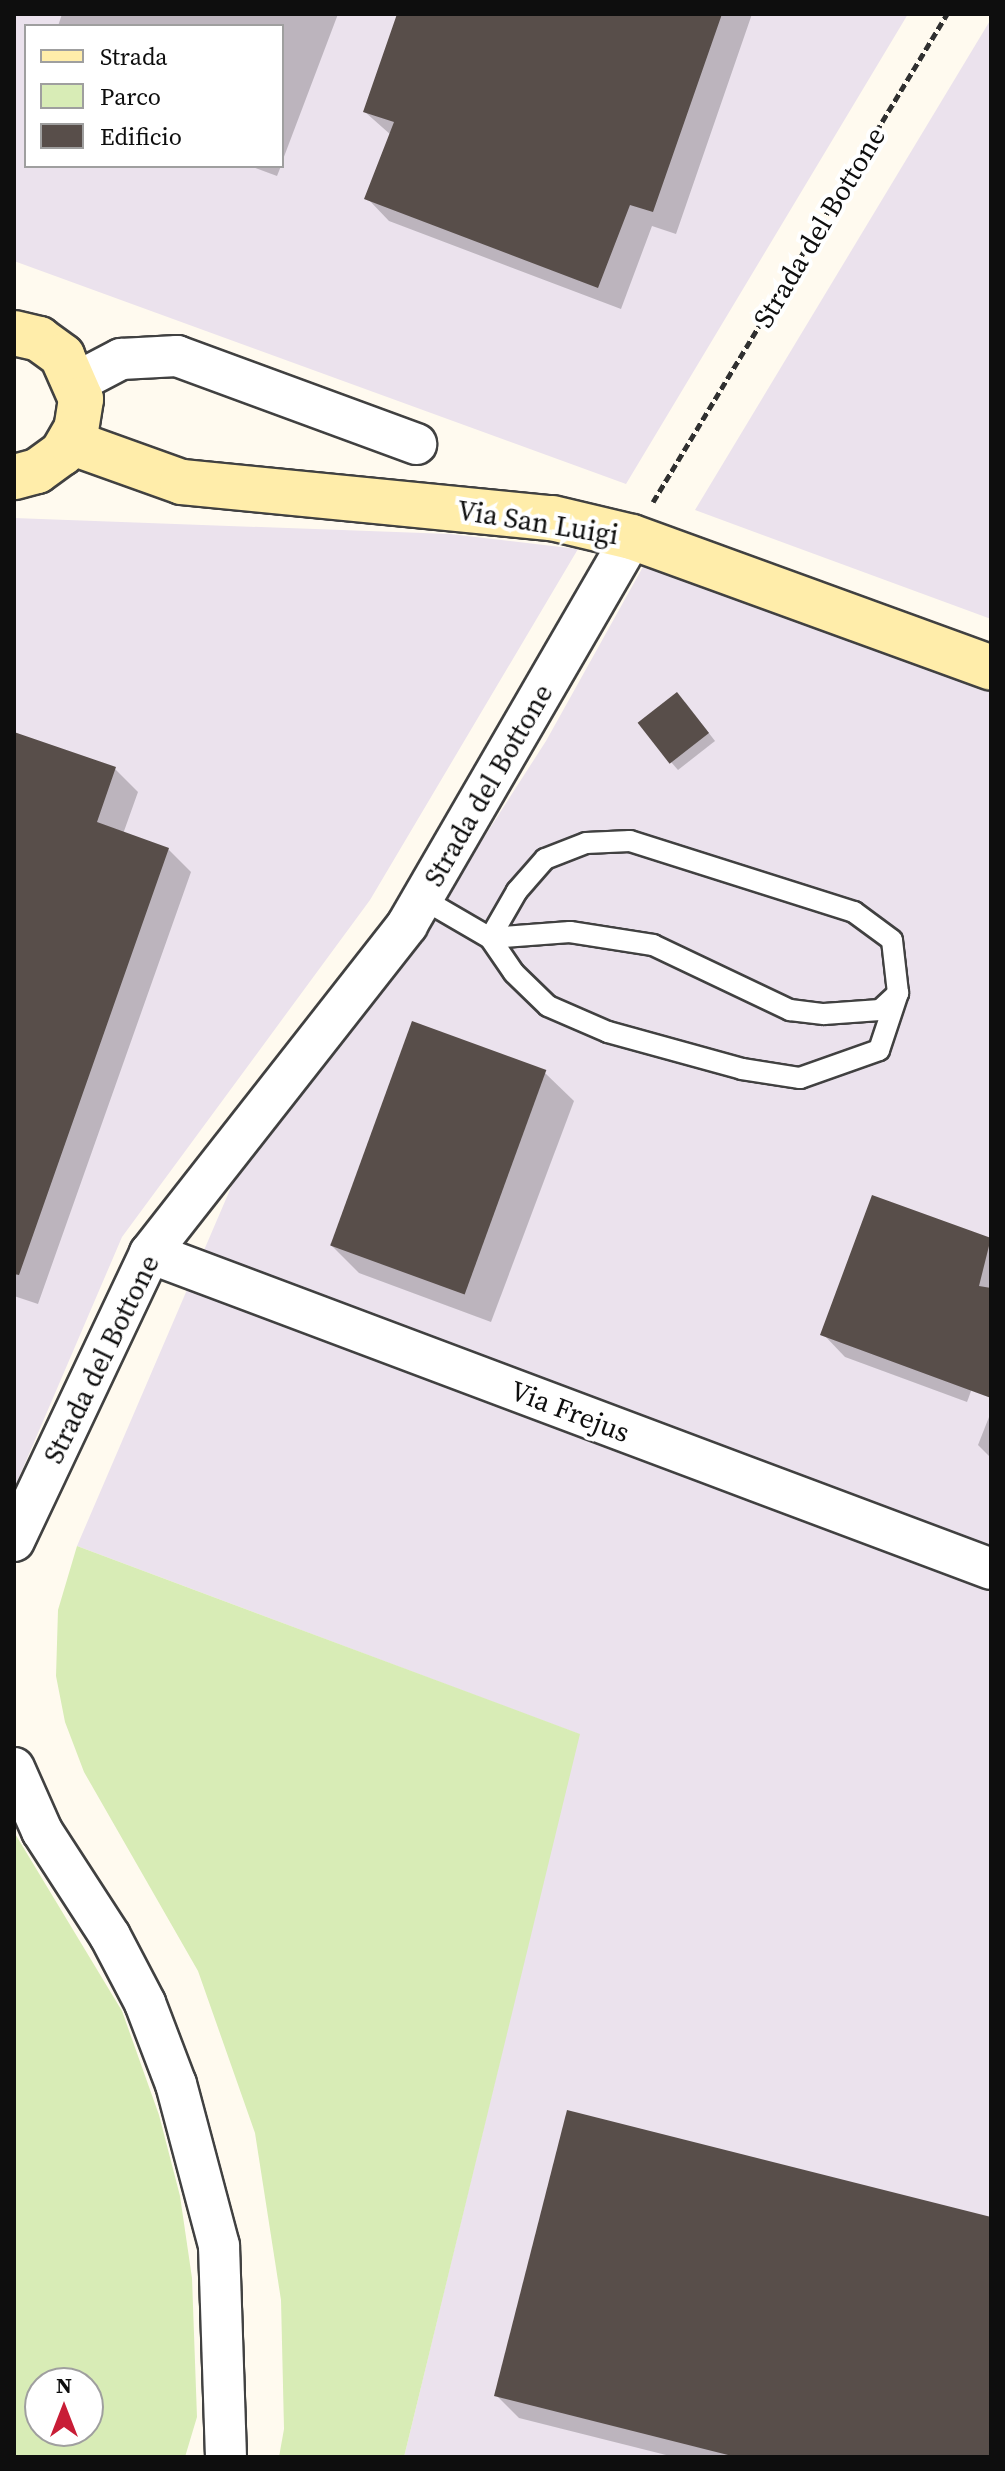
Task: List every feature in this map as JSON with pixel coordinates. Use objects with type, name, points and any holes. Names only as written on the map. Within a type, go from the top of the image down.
[{"type":"street","points":[[14,333],[51,347],[77,382],[80,416],[70,442],[45,467],[14,477]]},
{"type":"street","points":[[77,382],[121,359],[177,356],[416,444]]},
{"type":"street","name":"Via San Luigi","points":[[70,442],[182,482],[552,518],[632,537],[991,668]]},
{"type":"street","name":"Strada del Bottone","points":[[14,1541],[150,1253],[423,899],[632,537]]},
{"type":"street","name":"Via Frejus","points":[[150,1253],[991,1569]]},
{"type":"street","points":[[14,1768],[42,1831],[110,1936],[145,2003],[176,2084],[219,2246],[222,2447]]},
{"type":"lane","points":[[423,899],[490,938],[514,973],[548,1006],[608,1032],[742,1069],[800,1078],[879,1050],[898,993],[892,940],[854,912],[630,841],[586,843],[545,859],[517,891],[490,938]]},
{"type":"lane","points":[[490,938],[540,932],[611,934],[653,945],[790,1010],[864,1013],[880,1010],[898,993]]},
{"type":"path","name":"Strada del Bottone","points":[[632,537],[947,14]]},
{"type":"shaded area","points":[[14,14],[908,14],[626,484],[14,261]]},
{"type":"shaded area","points":[[991,19],[991,619],[695,510]]},
{"type":"shaded area","points":[[14,518],[450,534],[578,549],[370,900],[122,1237],[14,1489]]},
{"type":"shaded area","points":[[644,565],[991,692],[991,2457],[404,2457],[579,1734],[77,1546],[232,1185],[425,929],[546,741]]},
{"type":"green space","points":[[77,1546],[580,1734],[404,2457],[279,2457],[284,2429],[281,2300],[255,2133],[198,1971],[84,1772],[65,1722],[56,1676],[58,1610]]},
{"type":"green space","points":[[14,1832],[122,2011],[159,2115],[180,2196],[192,2278],[197,2417],[185,2457],[14,2457]]},
{"type":"building","points":[[397,14],[722,14],[653,212],[630,205],[598,288],[364,199],[394,122],[363,112]]},
{"type":"building","points":[[677,692],[709,733],[670,764],[638,723]]},
{"type":"building","points":[[14,732],[116,767],[97,822],[169,848],[19,1275],[14,1274]]},
{"type":"building","points":[[412,1021],[546,1070],[465,1294],[330,1246]]},
{"type":"building","points":[[872,1195],[991,1238],[979,1286],[991,1288],[991,1398],[820,1335]]},
{"type":"building","points":[[567,2110],[991,2217],[991,2457],[736,2457],[494,2396]]}]
